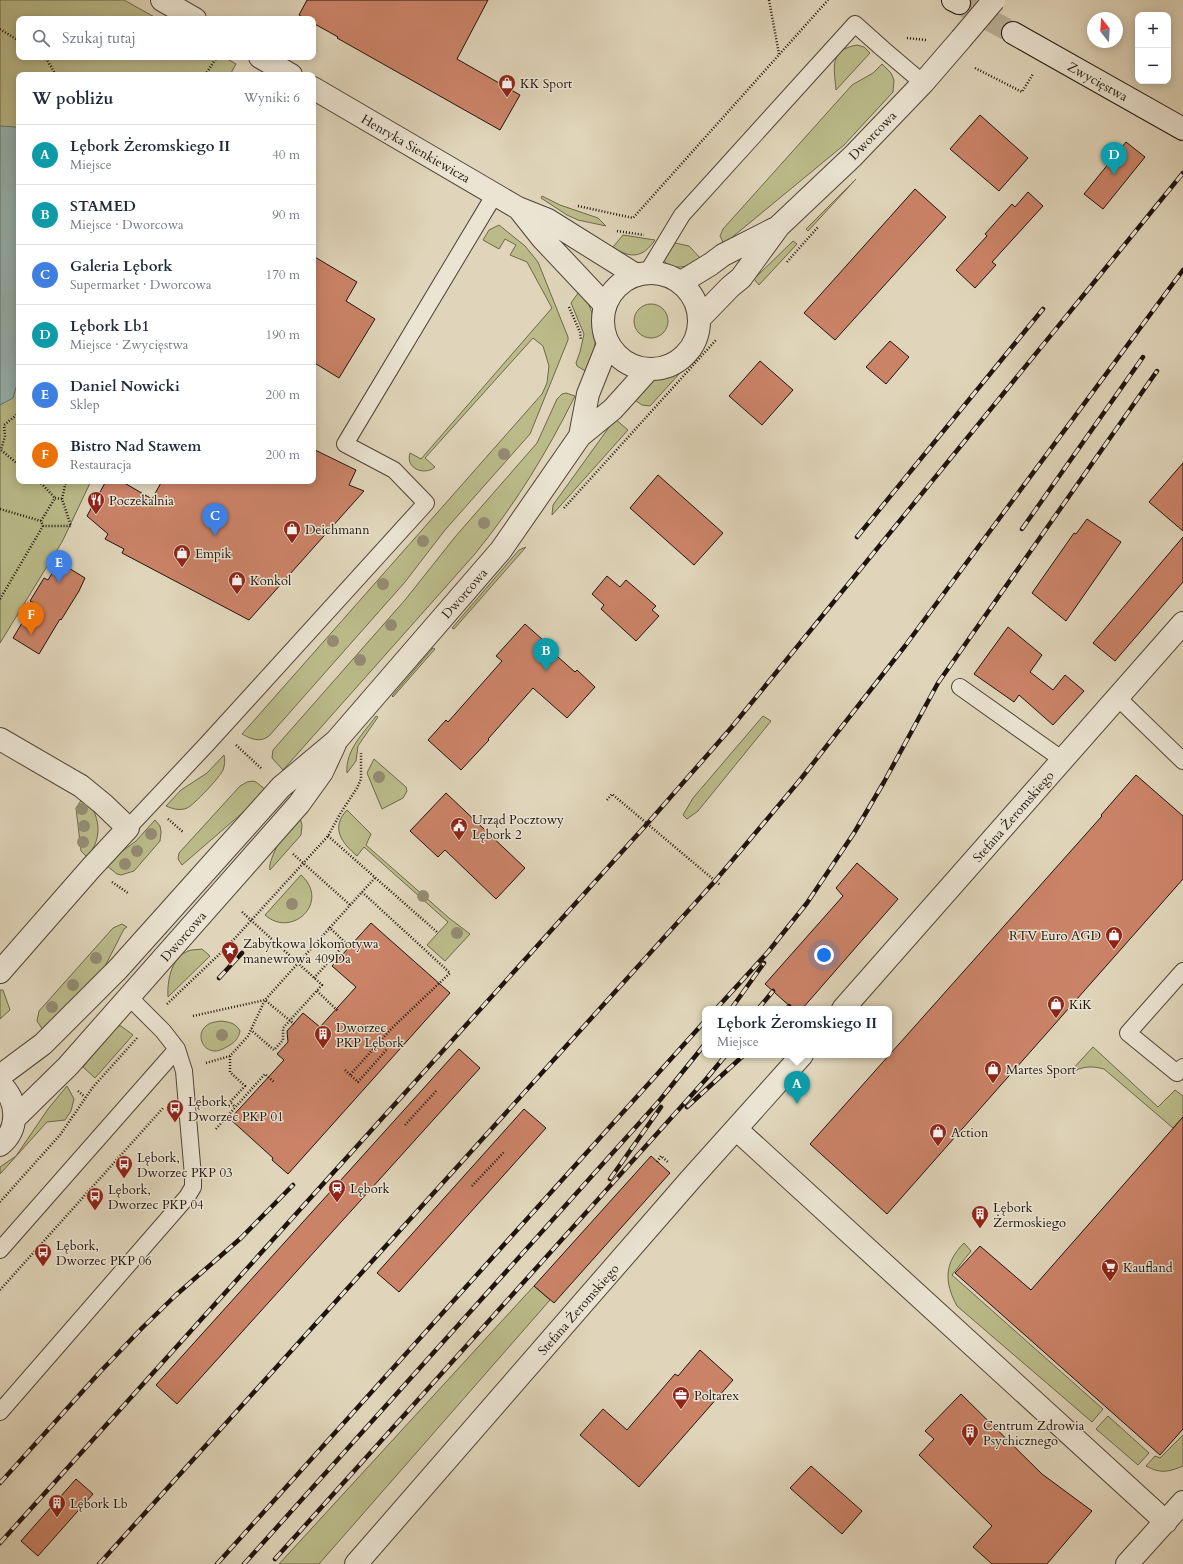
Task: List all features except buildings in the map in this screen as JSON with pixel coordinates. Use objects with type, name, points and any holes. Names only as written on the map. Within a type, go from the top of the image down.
[{"type":"street","points":[[162,0],[190,16]]},
{"type":"street","name":"Dworcowa","points":[[699,318],[741,278],[779,226],[853,156],[923,82],[994,0]]},
{"type":"street","name":"Zwycięstwa","points":[[1013,33],[1183,129]]},
{"type":"street","points":[[265,60],[286,72]]},
{"type":"street","name":"Henryka Sienkiewicza","points":[[316,90],[518,208],[548,220],[642,274]]},
{"type":"street","name":"Henryka Sienkiewicza","points":[[518,208],[542,238],[605,304]]},
{"type":"street","name":"Dworcowa","points":[[680,283],[723,256],[779,226]]},
{"type":"street","points":[[642,274],[662,275],[680,283],[694,302],[699,318],[697,334],[690,348],[680,360],[665,367],[649,369],[637,368],[625,363],[615,354],[608,344],[603,328],[602,318],[605,304],[610,296],[621,284],[642,274]]},
{"type":"street","name":"Dworcowa","points":[[580,436],[588,394],[608,344]]},
{"type":"street","name":"Dworcowa","points":[[0,1076],[43,1044],[118,969],[281,787],[336,741],[501,550],[580,436],[613,409],[649,369]]},
{"type":"street","name":"Stefana Żeromskiego","points":[[846,1006],[1183,623]]},
{"type":"street","points":[[0,739],[81,786],[103,804],[128,828],[0,972]]},
{"type":"street","name":"Dworcowa","points":[[14,1119],[60,1075],[299,804],[322,772],[336,741]]},
{"type":"street","name":"Stefana Żeromskiego","points":[[356,1564],[690,1180],[799,1058]]},
{"type":"street","points":[[0,1084],[6,1090],[13,1104],[14,1119],[11,1132],[0,1146]]},
{"type":"street","points":[[736,1129],[1166,1522]]},
{"type":"street","points":[[1127,1564],[1183,1502]]},
{"type":"lane","points":[[642,274],[682,215],[855,24],[923,82]]},
{"type":"lane","points":[[128,828],[220,731],[426,503],[394,470],[345,444],[495,194]]},
{"type":"lane","points":[[960,687],[1063,760]]},
{"type":"lane","points":[[1118,698],[1183,761]]},
{"type":"lane","points":[[1183,971],[1128,1032],[1177,1074],[1183,1067]]},
{"type":"lane","points":[[0,1412],[187,1197],[193,1187],[184,1071],[177,1049],[153,1020],[129,997]]},
{"type":"lane","points":[[0,1250],[177,1049]]},
{"type":"path","points":[[769,0],[779,55]]},
{"type":"path","points":[[572,204],[601,212],[633,218],[828,0]]},
{"type":"path","points":[[0,28],[16,39]]},
{"type":"path","points":[[47,60],[54,72]]},
{"type":"path","points":[[207,72],[215,60]]},
{"type":"path","points":[[975,68],[1022,92],[1034,72]]},
{"type":"path","points":[[784,266],[821,224]]},
{"type":"path","points":[[559,514],[722,335]]},
{"type":"path","points":[[0,427],[16,415]]},
{"type":"path","points":[[4,425],[5,436],[1,450],[16,462]]},
{"type":"path","points":[[42,484],[55,498],[62,499]]},
{"type":"path","points":[[43,526],[71,526],[62,499],[65,484]]},
{"type":"path","points":[[0,599],[43,526],[42,521],[55,498]]},
{"type":"path","points":[[0,509],[42,521]]},
{"type":"path","points":[[220,731],[281,787]]},
{"type":"path","points":[[0,1202],[60,1135],[93,1087],[153,1020],[227,947],[328,836],[357,788],[361,778],[360,757],[362,750]]},
{"type":"path","points":[[607,800],[612,794],[720,885]]},
{"type":"path","points":[[328,836],[437,932]]},
{"type":"path","points":[[293,854],[350,905]]},
{"type":"path","points":[[0,1290],[201,1065],[230,1056],[248,1036],[265,1000],[375,878]]},
{"type":"path","points":[[350,1075],[391,1029],[450,973],[362,892]]},
{"type":"path","points":[[242,912],[322,985],[283,1028],[283,1040],[274,1050],[251,1030]]},
{"type":"path","points":[[329,928],[350,946]]},
{"type":"path","points":[[314,978],[346,943]]},
{"type":"path","points":[[317,991],[338,1010]]},
{"type":"path","points":[[193,1016],[265,1000]]},
{"type":"path","points":[[265,1000],[294,1024]]},
{"type":"path","points":[[345,1070],[358,1082],[388,1048]]},
{"type":"path","points":[[230,1056],[230,1072],[245,1086],[230,1102],[235,1108]]},
{"type":"path","points":[[216,1129],[265,1074],[274,1082]]},
{"type":"path","points":[[405,1125],[436,1091]]},
{"type":"path","points":[[472,1186],[504,1152]]},
{"type":"path","points":[[657,1162],[661,1156],[669,1163]]},
{"type":"green space","points":[[0,0],[124,0],[153,16],[16,16],[16,60],[229,60],[236,64],[232,72],[16,72],[16,484],[90,484],[62,542],[0,643]]},
{"type":"green space","points":[[857,45],[864,47],[870,53],[836,90],[834,74],[835,61],[842,51],[848,47]]},
{"type":"green space","points":[[882,64],[891,73],[894,80],[893,92],[844,145],[724,244],[720,236],[723,229],[852,85],[873,73]]},
{"type":"green space","points":[[856,179],[808,231],[806,229]]},
{"type":"green space","points":[[542,196],[560,205],[598,218],[606,226],[578,220],[567,215],[541,198]]},
{"type":"green space","points":[[499,225],[525,246],[538,262],[568,337],[530,434],[445,530],[405,582],[269,736],[259,740],[245,736],[242,734],[542,394],[547,383],[549,366],[543,346],[533,338],[425,458],[435,467],[431,470],[421,471],[413,467],[410,463],[410,453],[421,459],[552,308],[527,262],[510,255],[516,245],[505,239],[499,249],[483,240],[489,230]]},
{"type":"green space","points":[[623,235],[655,240],[646,250],[636,255],[631,255],[625,254],[613,247]]},
{"type":"green space","points":[[793,241],[797,244],[759,285],[754,279]]},
{"type":"green space","points":[[675,243],[689,246],[703,261],[680,267],[667,265],[664,260]]},
{"type":"green space","points":[[581,289],[591,311],[596,330],[594,349],[587,372],[577,366],[576,363],[584,334],[571,303]]},
{"type":"green space","points":[[648,304],[654,304],[663,309],[667,315],[667,327],[663,333],[654,338],[648,338],[639,333],[634,324],[634,318],[639,309]]},
{"type":"green space","points":[[689,363],[650,406],[642,405],[632,398],[653,381],[681,369]]},
{"type":"green space","points":[[566,393],[575,396],[564,417],[541,459],[489,536],[474,555],[283,770],[272,758],[273,750],[405,600],[455,537],[537,443],[557,399],[562,394]]},
{"type":"green space","points":[[615,419],[628,430],[552,515],[553,505]]},
{"type":"green space","points":[[526,547],[454,629],[452,628],[519,550]]},
{"type":"green space","points":[[433,648],[435,649],[393,697],[392,696]]},
{"type":"green space","points":[[376,716],[378,717],[358,746],[356,761],[347,773],[347,765],[352,749]]},
{"type":"green space","points":[[763,716],[771,721],[698,811],[687,819],[683,815],[693,798]]},
{"type":"green space","points":[[224,755],[225,760],[223,770],[195,802],[187,808],[182,809],[174,809],[166,806],[181,790],[207,773]]},
{"type":"green space","points":[[374,759],[406,787],[407,791],[403,798],[382,809],[367,773]]},
{"type":"green space","points":[[253,781],[266,790],[255,802],[182,865],[178,859],[179,853],[240,786],[247,782]]},
{"type":"green space","points":[[84,796],[94,811],[98,826],[96,842],[87,857],[81,851],[76,808]]},
{"type":"green space","points":[[347,810],[371,834],[366,845],[449,918],[470,934],[445,961],[427,945],[448,922],[364,847],[357,856],[347,846],[340,835],[339,823]]},
{"type":"green space","points":[[300,818],[302,825],[301,835],[270,870],[273,854],[280,840],[287,829]]},
{"type":"green space","points":[[155,820],[160,826],[160,841],[134,871],[121,875],[117,874],[107,866],[116,856],[136,841]]},
{"type":"green space","points":[[301,875],[309,885],[312,896],[310,906],[304,914],[296,920],[286,923],[276,921],[265,915]]},
{"type":"green space","points":[[122,924],[127,927],[124,929],[101,974],[43,1030],[37,1021],[39,1011],[113,928]]},
{"type":"green space","points":[[202,949],[210,956],[168,997],[169,978],[173,965],[181,955],[188,951]]},
{"type":"green space","points":[[0,990],[3,990],[10,1010],[0,1019]]},
{"type":"green space","points":[[213,1022],[229,1022],[238,1028],[240,1031],[238,1037],[232,1044],[222,1049],[215,1051],[210,1050],[202,1042],[201,1033],[203,1029]]},
{"type":"green space","points":[[117,1026],[121,1026],[133,1035],[95,1078],[83,1067]]},
{"type":"green space","points":[[1093,1047],[1158,1107],[1175,1090],[1183,1096],[1183,1117],[1173,1128],[1104,1069],[1086,1067],[1069,1073]]},
{"type":"green space","points":[[67,1086],[74,1099],[71,1111],[65,1120],[47,1122],[0,1174],[0,1167],[16,1156],[48,1109]]},
{"type":"green space","points":[[964,1243],[971,1251],[952,1275],[1103,1409],[1092,1422],[957,1306],[950,1289],[948,1273],[957,1250]]},
{"type":"green space","points":[[534,1286],[550,1300],[319,1564],[279,1564]]},
{"type":"green space","points":[[1108,1416],[1149,1453],[1138,1465],[1096,1429]]},
{"type":"green space","points":[[1183,1435],[1183,1466],[1173,1470],[1160,1471],[1146,1466],[1155,1456],[1160,1458]]},
{"type":"water","points":[[0,126],[16,128],[16,388],[13,398],[0,405]]},
{"type":"tunnel","points":[[959,3],[1013,33]]},
{"type":"railway","points":[[0,1543],[647,824],[731,728],[1183,173]]},
{"type":"railway","points":[[99,1564],[715,881],[800,780],[905,646],[1183,270]]},
{"type":"railway","points":[[857,537],[1043,309]]},
{"type":"railway","points":[[1022,529],[1143,357]]},
{"type":"railway","points":[[719,1006],[768,952],[807,903],[854,833],[884,782],[938,683],[1157,371]]},
{"type":"railway","points":[[219,978],[242,953]]},
{"type":"railway","points":[[733,1006],[764,963]]},
{"type":"railway","points":[[760,1006],[773,991]]},
{"type":"railway","points":[[217,1564],[702,1024]]},
{"type":"railway","points":[[244,1564],[660,1100],[702,1048]]},
{"type":"railway","points":[[275,1559],[724,1058]]},
{"type":"railway","points":[[687,1107],[741,1058]]},
{"type":"railway","points":[[610,1179],[661,1107]]},
{"type":"railway","points":[[0,1483],[100,1372],[142,1328],[176,1295],[241,1238],[293,1185]]},
{"type":"place","name":"KK Sport","points":[[507,98]]},
{"type":"place","name":"Lębork Lb1","points":[[1114,175]]},
{"type":"place","name":"Poczekalnia","points":[[96,515]]},
{"type":"place","name":"Galeria Lębork","points":[[215,536]]},
{"type":"place","name":"Deichmann","points":[[292,544]]},
{"type":"place","name":"Empik","points":[[182,568]]},
{"type":"place","name":"Daniel Nowicki","points":[[59,583]]},
{"type":"place","name":"Konkol","points":[[237,595]]},
{"type":"place","name":"Bistro Nad Stawem","points":[[31,635]]},
{"type":"place","name":"STAMED","points":[[546,671]]},
{"type":"place","name":"Urząd Pocztowy Lębork 2","points":[[459,841]]},
{"type":"place","name":"RTV Euro AGD","points":[[1114,950]]},
{"type":"place","name":"Zabytkowa lokomotywa manewrowa 409Da","points":[[230,965]]},
{"type":"place","name":"KiK","points":[[1056,1019]]},
{"type":"place","name":"Dworzec PKP Lębork","points":[[323,1049]]},
{"type":"place","name":"Martes Sport","points":[[993,1084]]},
{"type":"place","name":"Lębork Żeromskiego II","points":[[797,1104]]},
{"type":"place","name":"Lębork, Dworzec PKP 01","points":[[175,1123]]},
{"type":"place","name":"Action","points":[[938,1147]]},
{"type":"place","name":"Lębork, Dworzec PKP 03","points":[[124,1179]]},
{"type":"place","name":"Lębork","points":[[337,1203]]},
{"type":"place","name":"Lębork, Dworzec PKP 04","points":[[95,1211]]},
{"type":"place","name":"Lębork Żermoskiego","points":[[980,1229]]},
{"type":"place","name":"Lębork, Dworzec PKP 06","points":[[43,1267]]},
{"type":"place","name":"Kaufland","points":[[1110,1282]]},
{"type":"place","name":"Poltarex","points":[[681,1410]]},
{"type":"place","name":"Centrum Zdrowia Psychicznego","points":[[970,1447]]},
{"type":"place","name":"Lębork Lb","points":[[57,1518]]}]
